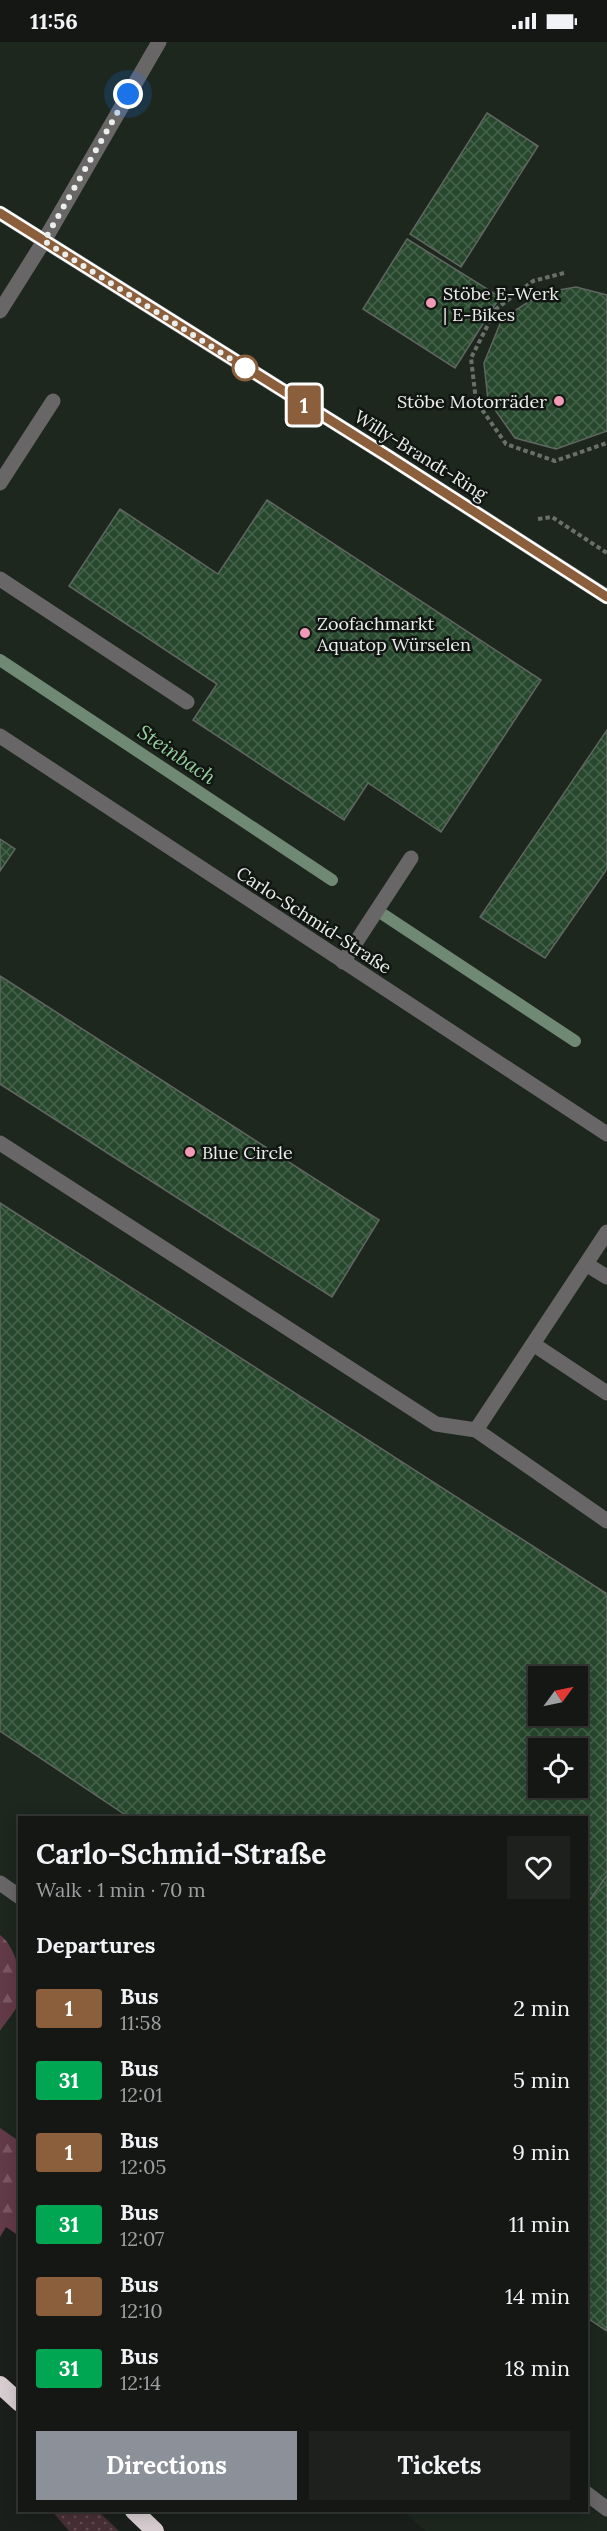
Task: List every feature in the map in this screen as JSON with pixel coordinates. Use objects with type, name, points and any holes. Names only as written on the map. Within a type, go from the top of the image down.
[{"type":"highway","points":[[0,2385],[18,2401]]},
{"type":"highway","points":[[135,2512],[155,2531]]},
{"type":"street","points":[[0,311],[44,241],[159,42]]},
{"type":"street","name":"Willy-Brandt-Ring","points":[[0,213],[607,597]]},
{"type":"street","points":[[0,483],[53,401]]},
{"type":"street","points":[[0,579],[187,702]]},
{"type":"street","name":"Carlo-Schmid-Straße","points":[[0,736],[607,1134]]},
{"type":"street","points":[[343,962],[411,858]]},
{"type":"street","points":[[0,1143],[436,1424],[476,1430],[607,1521]]},
{"type":"street","points":[[476,1430],[607,1232]]},
{"type":"street","points":[[586,1264],[607,1278]]},
{"type":"street","points":[[533,1344],[607,1393]]},
{"type":"street","points":[[0,1883],[18,1895]]},
{"type":"street","points":[[588,2495],[607,2510]]},
{"type":"path","points":[[564,273],[534,281],[495,309],[471,358],[476,401],[506,444],[555,461],[607,444]]},
{"type":"shaded area","points":[[0,42],[607,42],[607,2531],[426,2531],[403,2512],[588,2512],[588,1816],[18,1816],[18,2235],[6,2227],[0,2237]]},
{"type":"shaded area","points":[[53,2512],[99,2512],[119,2531],[69,2531]]},
{"type":"green space","points":[[0,1935],[11,1948],[18,1966],[18,2005],[0,2031]]},
{"type":"green space","points":[[0,2128],[18,2140],[18,2235],[6,2227],[0,2237]]},
{"type":"building","points":[[487,113],[538,146],[461,267],[410,234]]},
{"type":"building","name":"Stöbe E-Werk | E-Bikes","points":[[407,239],[500,297],[455,368],[363,309]]},
{"type":"building","points":[[576,287],[607,295],[607,431],[556,449],[515,438],[488,400],[484,363],[502,319],[542,293]]},
{"type":"building","name":"Zoofachmarkt Aquatop Würselen","points":[[267,500],[541,680],[441,832],[368,783],[344,820],[193,720],[217,684],[69,586],[120,509],[218,574]]},
{"type":"building","points":[[607,730],[607,869],[545,958],[480,917]]},
{"type":"building","points":[[0,839],[15,849],[0,871]]},
{"type":"building","name":"Blue Circle","points":[[0,976],[379,1220],[332,1297],[0,1084]]},
{"type":"building","points":[[0,1203],[607,1594],[607,1875],[588,1903],[588,1816],[127,1816],[0,1731]]},
{"type":"building","points":[[607,1875],[607,2331],[588,2318],[588,1903]]},
{"type":"waterway","name":"Steinbach","points":[[0,660],[332,880]]},
{"type":"waterway","name":"Steinbach","points":[[384,915],[575,1041]]},
{"type":"bus line","name":"1","points":[[0,213],[607,597]]},
{"type":"place","name":"Stöbe E-Werk | E-Bikes","points":[[431,303]]},
{"type":"place","name":"Stöbe Motorräder","points":[[559,401]]},
{"type":"place","name":"Zoofachmarkt Aquatop Würselen","points":[[305,633]]},
{"type":"place","name":"Blue Circle","points":[[190,1152]]},
{"type":"route","points":[[128,94],[44,241],[250,371],[245,368]]}]
